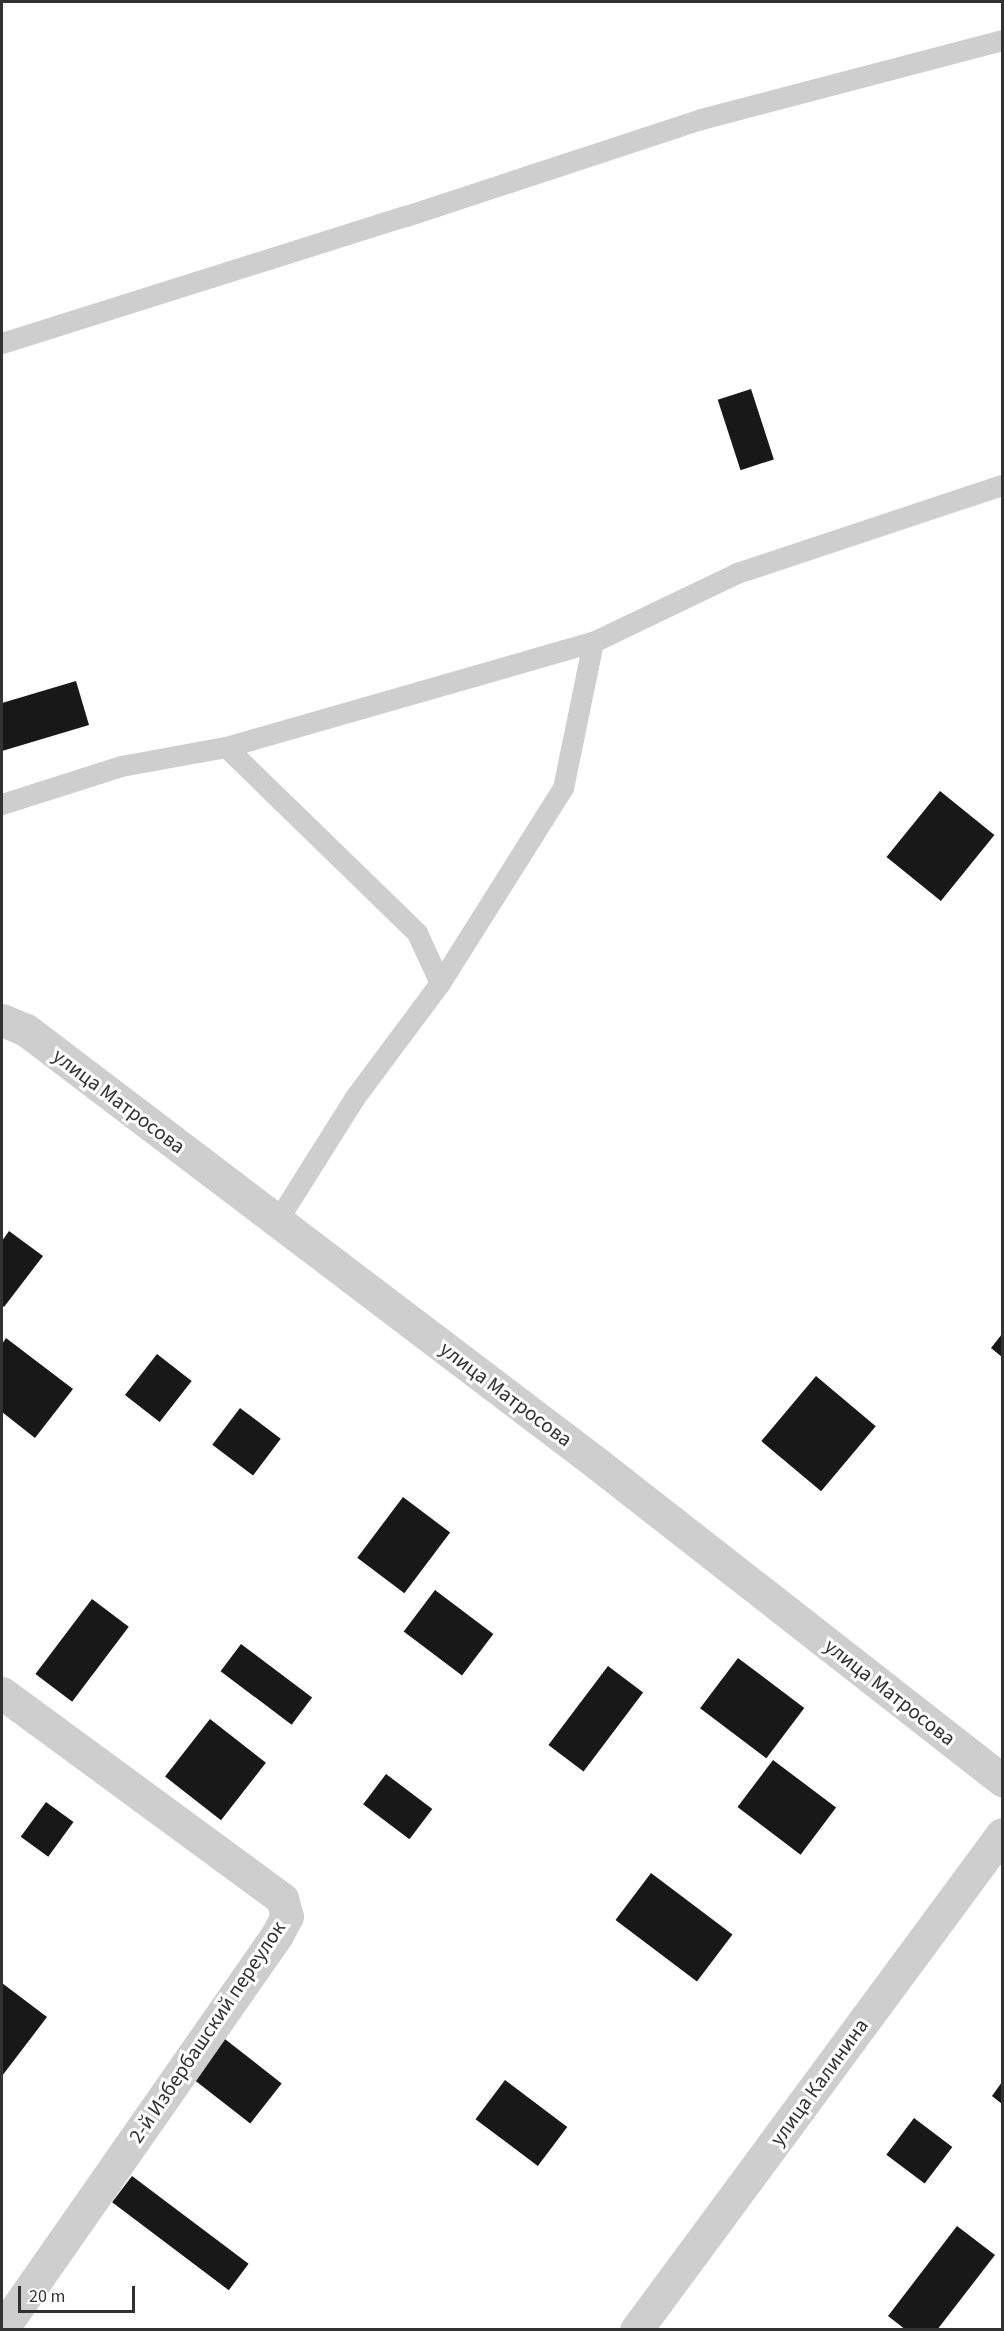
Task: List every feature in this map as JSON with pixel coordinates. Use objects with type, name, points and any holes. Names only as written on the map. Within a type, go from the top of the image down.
[{"type":"street","name":"улица Матросова","points":[[2,1020],[26,1030],[599,1465],[1002,1780]]},
{"type":"street","name":"2-й Избербашский переулок","points":[[2,1693],[282,1899],[287,1916],[277,1935],[2,2329]]},
{"type":"street","name":"улица Калинина","points":[[636,2330],[1002,1834]]},
{"type":"lane","points":[[2,343],[406,216],[701,119],[1002,40]]},
{"type":"lane","points":[[2,804],[121,766],[226,747],[593,642],[737,573],[1002,485]]},
{"type":"lane","points":[[277,1221],[355,1097],[440,983],[562,788],[593,642]]},
{"type":"lane","points":[[226,747],[417,933],[440,983]]},
{"type":"building","points":[[751,389],[774,459],[741,470],[718,400]]},
{"type":"building","points":[[76,681],[89,725],[2,751],[2,703]]},
{"type":"building","points":[[940,791],[994,835],[941,901],[887,857]]},
{"type":"building","points":[[9,1231],[43,1256],[4,1307],[2,1305],[2,1241]]},
{"type":"building","points":[[1002,1334],[1002,1357],[991,1348]]},
{"type":"building","points":[[6,1338],[73,1389],[35,1438],[2,1412],[2,1344]]},
{"type":"building","points":[[157,1354],[192,1381],[160,1422],[125,1395]]},
{"type":"building","points":[[816,1376],[876,1426],[821,1491],[761,1441]]},
{"type":"building","points":[[240,1408],[281,1439],[253,1475],[212,1445]]},
{"type":"building","points":[[403,1497],[450,1533],[404,1593],[357,1558]]},
{"type":"building","points":[[435,1590],[493,1634],[462,1675],[404,1632]]},
{"type":"building","points":[[92,1599],[129,1627],[72,1702],[35,1674]]},
{"type":"building","points":[[241,1644],[312,1698],[292,1725],[221,1671]]},
{"type":"building","points":[[738,1658],[804,1708],[766,1758],[700,1708]]},
{"type":"building","points":[[608,1666],[643,1692],[584,1772],[548,1745]]},
{"type":"building","points":[[210,1719],[266,1763],[221,1820],[165,1777]]},
{"type":"building","points":[[773,1760],[836,1808],[801,1855],[737,1807]]},
{"type":"building","points":[[386,1774],[432,1809],[409,1839],[363,1804]]},
{"type":"building","points":[[46,1802],[74,1822],[48,1857],[21,1837]]},
{"type":"building","points":[[651,1873],[732,1934],[697,1982],[615,1920]]},
{"type":"building","points":[[2,1983],[47,2017],[2,2076]]},
{"type":"building","points":[[221,2036],[282,2083],[250,2124],[190,2076]]},
{"type":"building","points":[[505,2080],[567,2127],[538,2166],[476,2119]]},
{"type":"building","points":[[1002,2082],[1002,2104],[992,2096]]},
{"type":"building","points":[[914,2118],[952,2147],[925,2184],[886,2155]]},
{"type":"building","points":[[132,2176],[249,2264],[229,2290],[112,2202]]},
{"type":"building","points":[[957,2226],[995,2255],[937,2330],[906,2330],[888,2316]]}]
